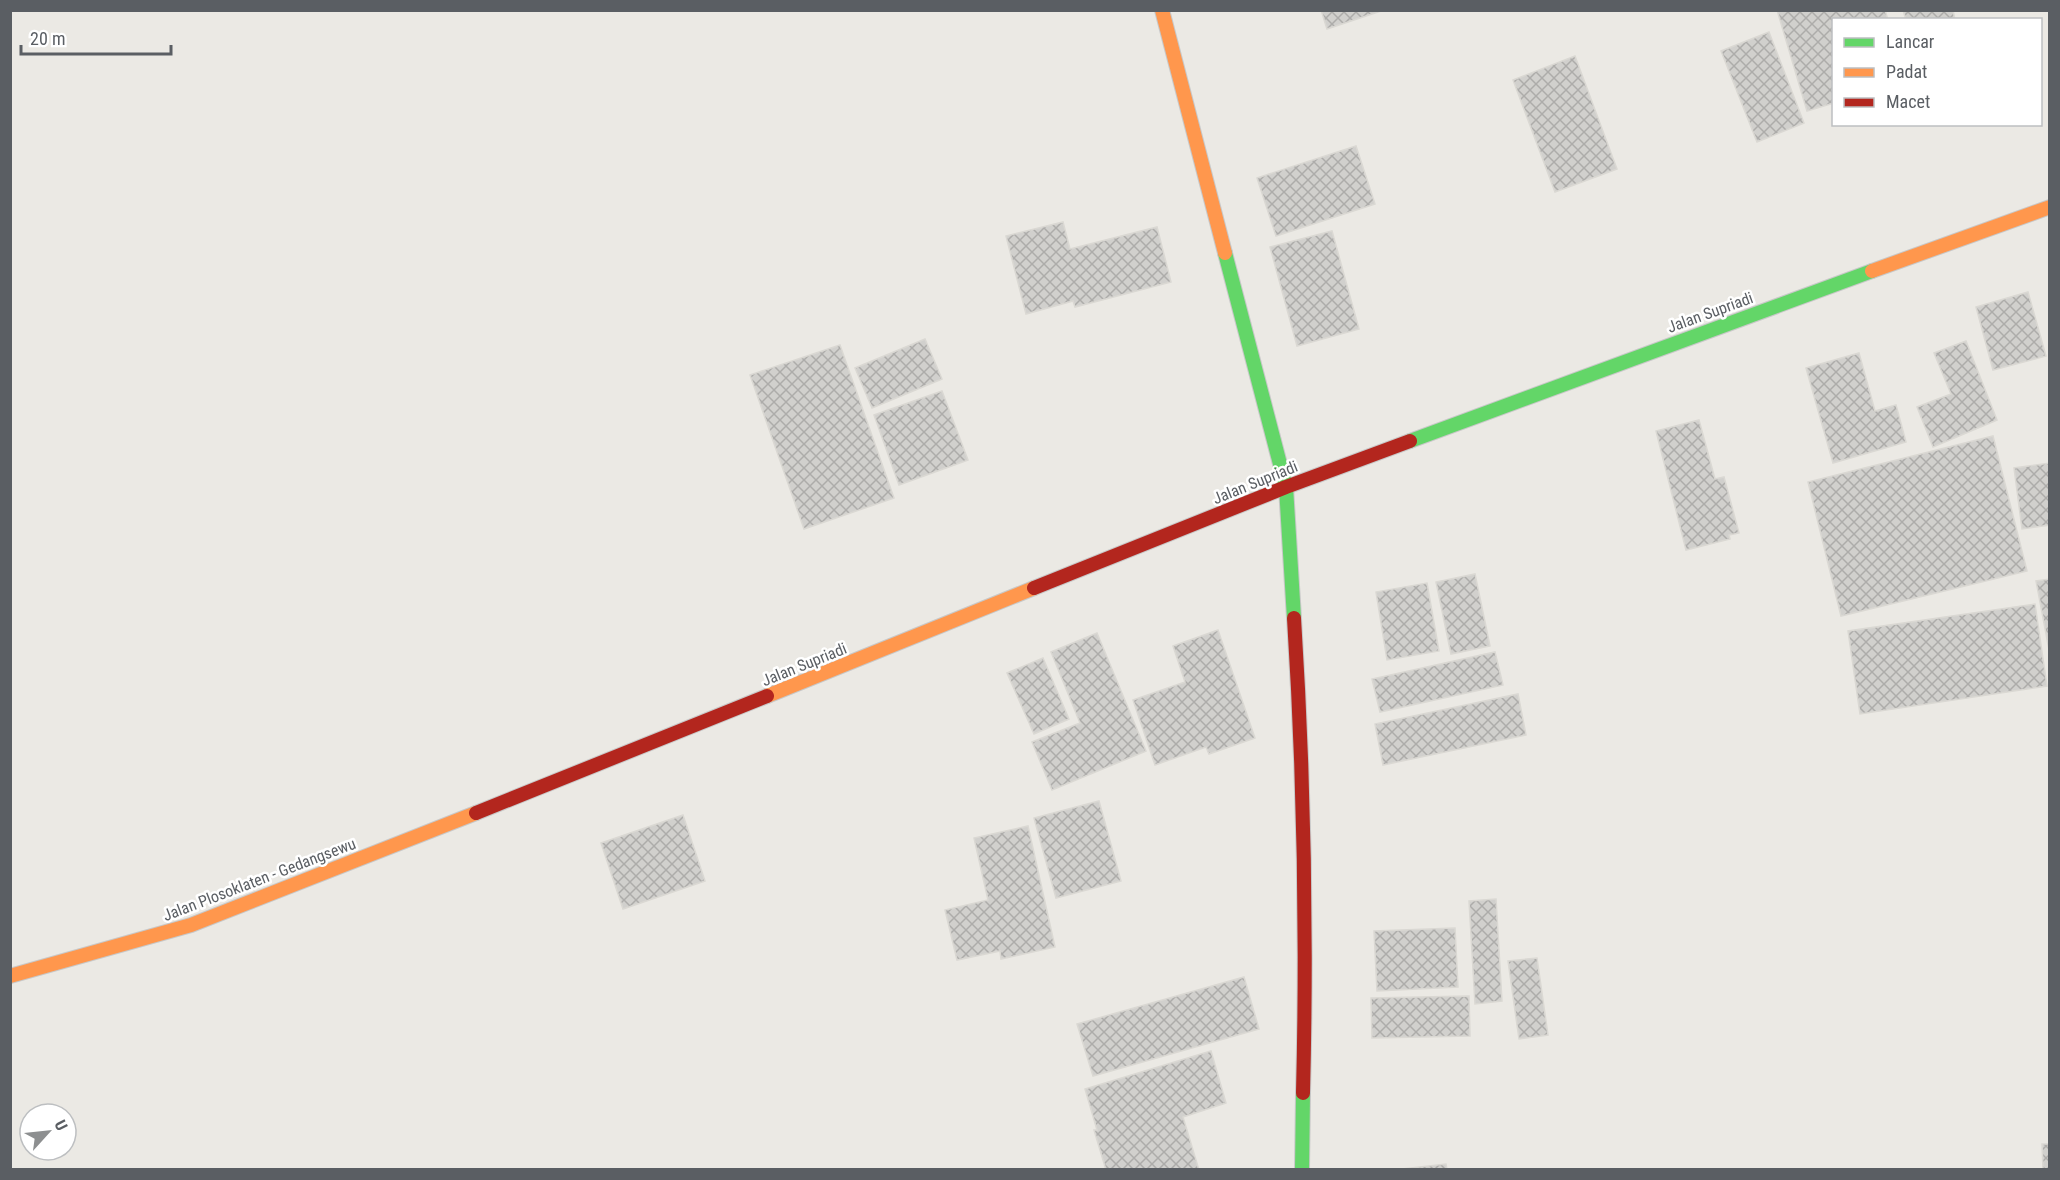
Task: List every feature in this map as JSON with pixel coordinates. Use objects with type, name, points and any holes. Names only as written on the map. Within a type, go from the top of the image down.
[{"type":"main road","points":[[1162,10],[1286,487],[1300,707],[1306,952],[1302,1170]]},
{"type":"main road","name":"Jalan Supriadi","points":[[481,812],[1286,487],[1781,303],[2049,207]]},
{"type":"main road","name":"Jalan Plosoklaten - Gedangsewu","points":[[10,976],[191,925],[481,812]]},
{"type":"building","points":[[1321,10],[1384,10],[1327,29]]},
{"type":"building","points":[[1777,10],[1885,10],[1887,18],[1832,18],[1832,104],[1807,111]]},
{"type":"building","points":[[1903,10],[1953,10],[1955,18],[1905,18]]},
{"type":"building","points":[[1769,32],[1804,123],[1757,142],[1721,51]]},
{"type":"building","points":[[1575,56],[1617,169],[1555,192],[1513,80]]},
{"type":"building","points":[[1356,146],[1375,204],[1276,236],[1257,178]]},
{"type":"building","points":[[1063,222],[1070,249],[1157,227],[1171,282],[1075,307],[1073,301],[1026,314],[1006,236]]},
{"type":"building","points":[[1332,231],[1359,329],[1297,346],[1270,247]]},
{"type":"building","points":[[2028,292],[2046,356],[1993,370],[1976,307]]},
{"type":"building","points":[[925,339],[942,379],[872,408],[855,368]]},
{"type":"building","points":[[1966,341],[1997,420],[1933,447],[1917,407],[1951,394],[1934,353]]},
{"type":"building","points":[[840,345],[894,498],[804,529],[750,375]]},
{"type":"building","points":[[1859,353],[1875,411],[1896,405],[1906,442],[1833,463],[1806,368]]},
{"type":"building","points":[[942,391],[968,460],[899,485],[874,415]]},
{"type":"building","points":[[1699,420],[1715,479],[1724,477],[1739,533],[1729,535],[1730,539],[1686,550],[1656,431]]},
{"type":"building","points":[[1993,436],[2027,571],[1841,616],[1808,482]]},
{"type":"building","points":[[2050,463],[2050,525],[2022,529],[2014,468]]},
{"type":"building","points":[[1475,574],[1490,646],[1451,654],[1436,582]]},
{"type":"building","points":[[2050,579],[2050,655],[2036,581]]},
{"type":"building","points":[[1427,583],[1439,651],[1387,660],[1376,592]]},
{"type":"building","points":[[2035,604],[2047,686],[1860,714],[1848,631]]},
{"type":"building","points":[[1218,630],[1255,738],[1209,754],[1206,747],[1155,765],[1133,700],[1185,682],[1173,646]]},
{"type":"building","points":[[1097,633],[1146,751],[1052,790],[1032,742],[1080,723],[1051,652]]},
{"type":"building","points":[[1495,652],[1503,685],[1380,712],[1372,679]]},
{"type":"building","points":[[1043,658],[1069,719],[1034,734],[1007,673]]},
{"type":"building","points":[[1518,694],[1526,735],[1383,765],[1375,724]]},
{"type":"building","points":[[1099,801],[1121,881],[1056,898],[1034,818]]},
{"type":"building","points":[[683,815],[705,881],[623,909],[601,843]]},
{"type":"building","points":[[1028,826],[1055,947],[1001,959],[1000,951],[957,960],[945,910],[988,900],[974,838]]},
{"type":"building","points":[[1496,899],[1502,1001],[1475,1004],[1469,901]]},
{"type":"building","points":[[1455,928],[1458,987],[1377,991],[1374,931]]},
{"type":"building","points":[[1537,958],[1548,1035],[1519,1039],[1508,961]]},
{"type":"building","points":[[1244,977],[1259,1029],[1093,1076],[1077,1024]]},
{"type":"building","points":[[1469,996],[1470,1036],[1372,1038],[1371,998]]},
{"type":"building","points":[[1211,1051],[1226,1103],[1183,1117],[1199,1170],[1106,1170],[1085,1089]]},
{"type":"building","points":[[2042,1144],[2050,1144],[2050,1170],[2043,1170]]},
{"type":"building","points":[[1446,1164],[1447,1170],[1393,1170]]},
{"type":"traffic: fast","points":[[1225,253],[1286,487],[1294,618]]},
{"type":"traffic: fast","points":[[1410,441],[1872,271]]},
{"type":"traffic: fast","points":[[1302,1170],[1303,1093]]},
{"type":"traffic: slow","points":[[1162,10],[1225,253]]},
{"type":"traffic: slow","points":[[1872,271],[2050,207]]},
{"type":"traffic: slow","points":[[767,696],[1034,588]]},
{"type":"traffic: slow","points":[[10,976],[191,925],[476,813]]},
{"type":"traffic: jam","points":[[1034,588],[1286,487],[1410,441]]},
{"type":"traffic: jam","points":[[1294,618],[1304,856],[1303,1093]]},
{"type":"traffic: jam","points":[[476,813],[767,696]]}]
